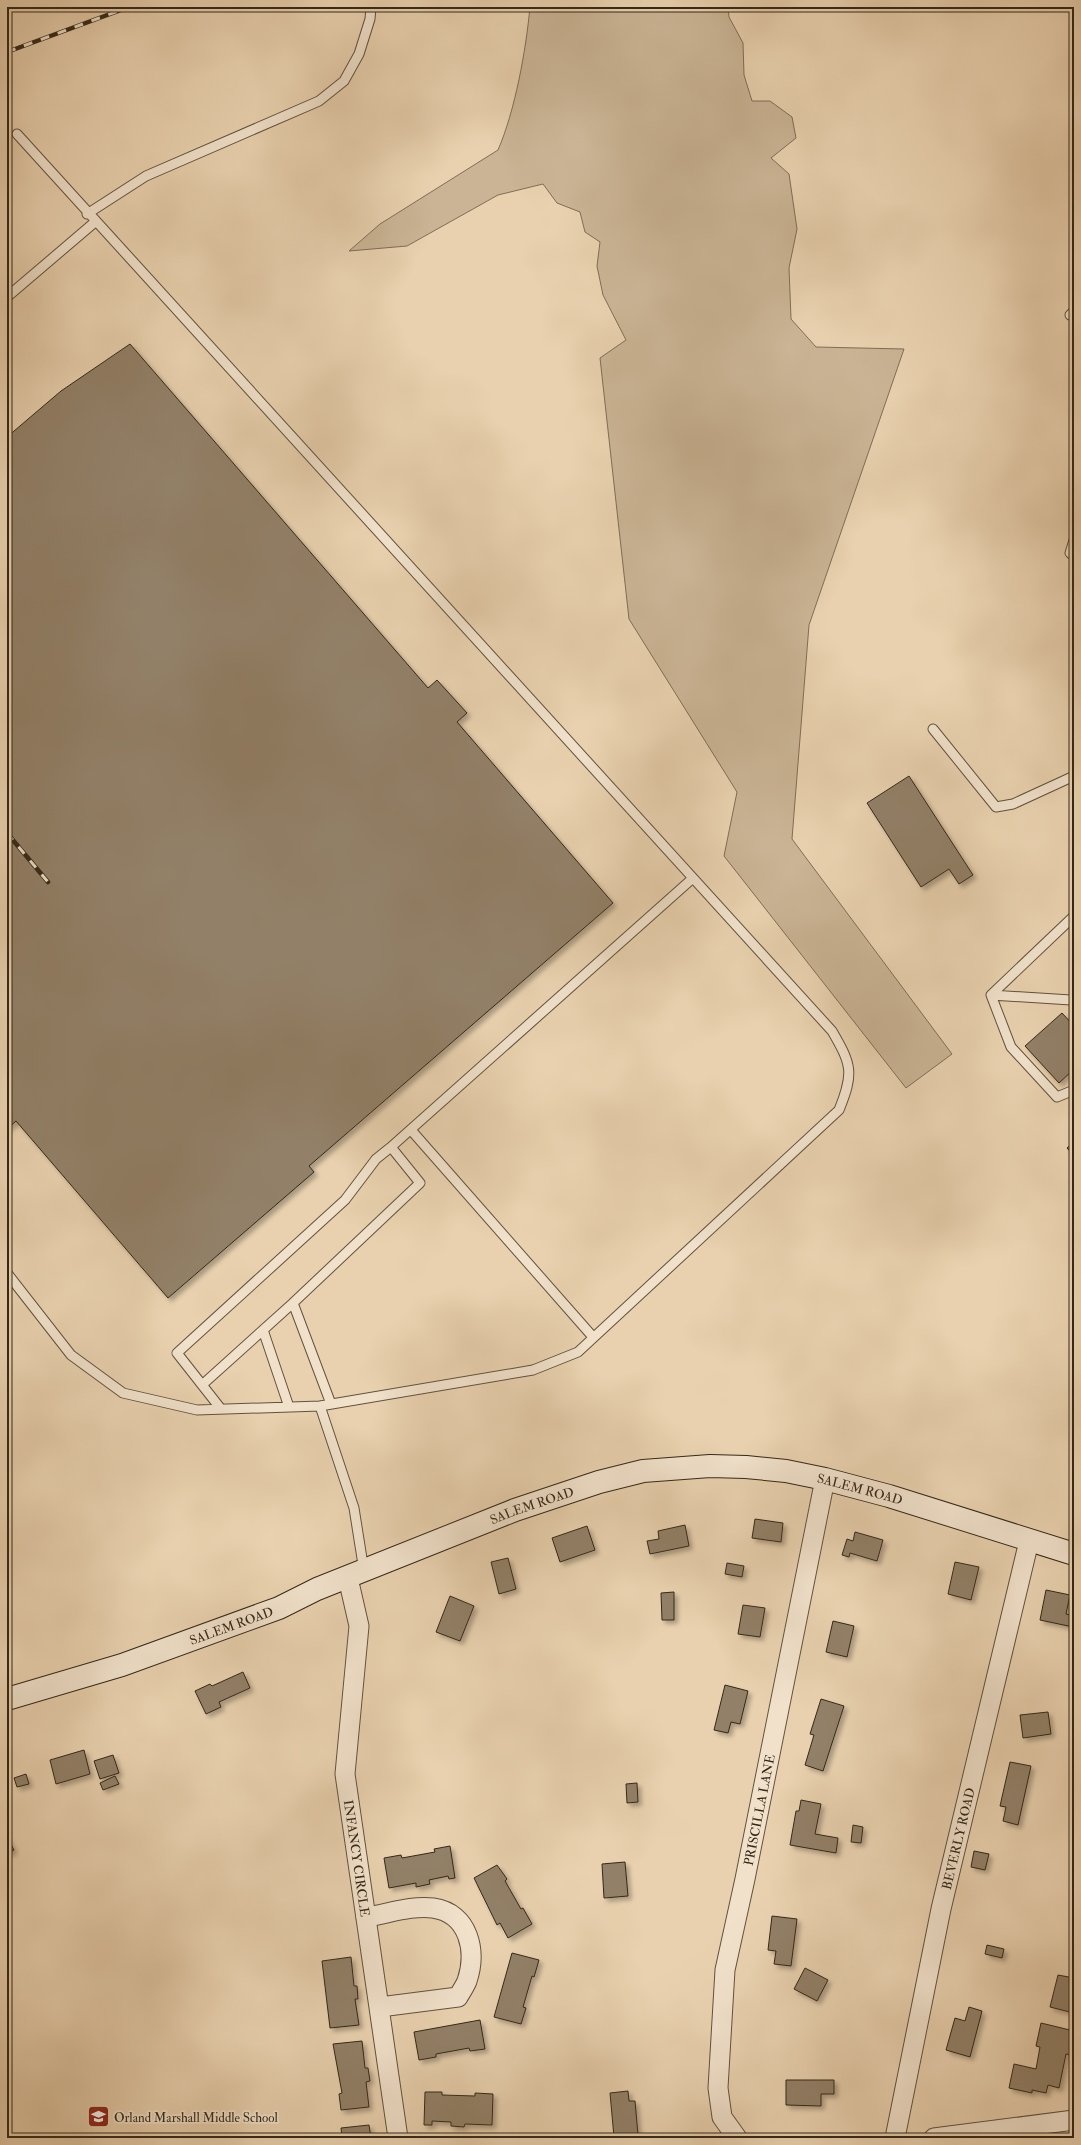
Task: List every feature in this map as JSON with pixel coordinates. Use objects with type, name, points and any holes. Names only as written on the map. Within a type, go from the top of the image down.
[{"type":"main road","name":"SALEM ROAD","points":[[7,1699],[122,1665],[279,1608],[317,1589],[356,1575],[515,1510],[599,1482],[643,1471],[710,1466],[746,1467],[786,1471],[825,1479],[890,1496],[1074,1554]]},
{"type":"street","name":"PRISCILLA LANE","points":[[737,2138],[722,2117],[718,2088],[725,1970],[748,1864],[825,1479]]},
{"type":"street","name":"BEVERLY ROAD","points":[[895,2138],[941,1909],[1029,1541]]},
{"type":"street","name":"INFANCY CIRCLE","points":[[356,1575],[359,1626],[345,1774],[398,2138]]},
{"type":"street","points":[[366,1917],[418,1908],[447,1912],[459,1922],[468,1934],[472,1949],[467,1981],[458,1997],[380,2007]]},
{"type":"street","points":[[934,2138],[1074,2120]]},
{"type":"lane","points":[[87,214],[146,176],[319,101],[344,81],[359,54],[370,19],[370,7]]},
{"type":"lane","points":[[7,1273],[71,1355],[123,1393],[197,1410],[320,1406],[533,1370],[578,1352],[839,1110],[846,1092],[850,1072],[844,1051],[832,1031],[87,214],[17,134]]},
{"type":"lane","points":[[7,297],[95,222]]},
{"type":"lane","points":[[1074,540],[1070,553],[1074,556]]},
{"type":"lane","points":[[933,729],[996,807],[1013,804],[1074,776]]},
{"type":"lane","points":[[221,1409],[177,1353],[345,1200],[376,1159],[411,1130],[693,878]]},
{"type":"lane","points":[[991,995],[1074,916]]},
{"type":"lane","points":[[991,995],[1071,1000],[1074,998]]},
{"type":"lane","points":[[991,995],[1011,1047],[1057,1097],[1074,1090]]},
{"type":"lane","points":[[411,1130],[593,1337]]},
{"type":"lane","points":[[202,1385],[293,1303],[420,1183],[391,1147]]},
{"type":"lane","points":[[293,1303],[332,1404]]},
{"type":"lane","points":[[263,1330],[289,1407]]},
{"type":"lane","points":[[320,1406],[354,1508],[356,1575]]},
{"type":"shaded area","points":[[530,7],[728,7],[729,17],[743,43],[744,75],[752,101],[770,101],[792,117],[796,138],[771,158],[789,174],[797,229],[789,268],[791,319],[816,347],[904,349],[809,625],[792,839],[952,1054],[906,1088],[724,856],[737,792],[629,619],[600,358],[626,340],[603,295],[597,266],[600,242],[585,232],[580,212],[557,203],[543,184],[498,195],[407,246],[349,251],[380,224],[498,150],[515,99],[526,42]]},
{"type":"building","points":[[130,344],[428,688],[437,680],[467,713],[457,722],[613,903],[309,1166],[314,1172],[168,1298],[16,1121],[7,1129],[7,437],[61,391]]},
{"type":"building","points":[[909,776],[973,875],[959,884],[949,869],[921,887],[867,803]]},
{"type":"building","points":[[1062,1013],[1074,1026],[1074,1069],[1059,1083],[1025,1046]]},
{"type":"building","points":[[1074,1142],[1074,1156],[1067,1148]]},
{"type":"building","points":[[755,1519],[783,1523],[781,1542],[752,1538]]},
{"type":"building","points":[[685,1525],[689,1546],[650,1554],[647,1541],[659,1539],[658,1531]]},
{"type":"building","points":[[587,1526],[595,1550],[560,1562],[552,1538]]},
{"type":"building","points":[[855,1532],[883,1540],[877,1561],[850,1553],[849,1557],[842,1555],[847,1539],[853,1541]]},
{"type":"building","points":[[508,1558],[516,1589],[499,1594],[491,1562]]},
{"type":"building","points":[[955,1562],[979,1567],[971,1600],[948,1594]]},
{"type":"building","points":[[727,1563],[744,1566],[742,1577],[725,1574]]},
{"type":"building","points":[[1046,1590],[1070,1595],[1066,1614],[1074,1616],[1074,1635],[1071,1635],[1073,1627],[1040,1620]]},
{"type":"building","points":[[674,1592],[674,1620],[662,1620],[661,1593]]},
{"type":"building","points":[[450,1596],[474,1606],[460,1641],[436,1632]]},
{"type":"building","points":[[743,1605],[765,1608],[760,1637],[738,1634]]},
{"type":"building","points":[[833,1621],[854,1626],[847,1657],[826,1652]]},
{"type":"building","points":[[243,1672],[250,1688],[219,1702],[221,1707],[206,1714],[195,1691],[210,1684],[212,1686]]},
{"type":"building","points":[[725,1685],[748,1691],[740,1724],[731,1722],[728,1733],[714,1730]]},
{"type":"building","points":[[821,1699],[844,1706],[823,1771],[805,1765],[814,1735],[810,1734]]},
{"type":"building","points":[[1048,1712],[1051,1734],[1023,1738],[1020,1715]]},
{"type":"building","points":[[84,1750],[90,1774],[56,1784],[50,1760]]},
{"type":"building","points":[[113,1755],[119,1773],[100,1779],[94,1761]]},
{"type":"building","points":[[1010,1762],[1031,1766],[1018,1825],[1003,1821],[1006,1807],[1000,1806]]},
{"type":"building","points":[[26,1774],[29,1784],[17,1787],[14,1778]]},
{"type":"building","points":[[115,1776],[119,1784],[103,1790],[100,1783]]},
{"type":"building","points":[[637,1783],[638,1802],[627,1803],[626,1784]]},
{"type":"building","points":[[801,1800],[821,1804],[815,1834],[838,1838],[836,1853],[790,1845],[796,1811],[799,1811]]},
{"type":"building","points":[[853,1825],[863,1827],[861,1843],[851,1842]]},
{"type":"building","points":[[7,1837],[14,1850],[7,1854]]},
{"type":"building","points":[[450,1846],[455,1878],[449,1879],[448,1876],[429,1880],[430,1884],[416,1887],[416,1883],[389,1888],[384,1858],[401,1855],[402,1858],[435,1852],[434,1849]]},
{"type":"building","points":[[974,1851],[989,1854],[985,1870],[971,1867]]},
{"type":"building","points":[[625,1862],[628,1896],[604,1898],[602,1864]]},
{"type":"building","points":[[497,1865],[507,1879],[505,1881],[521,1909],[523,1908],[532,1924],[508,1938],[500,1923],[497,1925],[474,1878]]},
{"type":"building","points":[[772,1916],[797,1919],[791,1966],[774,1964],[776,1951],[768,1950]]},
{"type":"building","points":[[987,1945],[1004,1949],[1002,1958],[985,1954]]},
{"type":"building","points":[[512,1953],[539,1960],[534,1977],[532,1976],[523,2007],[526,2008],[521,2024],[494,2017]]},
{"type":"building","points":[[351,1957],[354,1986],[357,1986],[358,1999],[355,1999],[359,2025],[330,2028],[322,1961]]},
{"type":"building","points":[[805,1968],[828,1980],[817,2001],[794,1989]]},
{"type":"building","points":[[1058,1975],[1074,1978],[1074,2013],[1050,2007]]},
{"type":"building","points":[[969,2007],[982,2011],[970,2057],[946,2050],[955,2018],[965,2021]]},
{"type":"building","points":[[480,2020],[485,2049],[470,2051],[469,2048],[436,2054],[436,2057],[419,2060],[414,2032]]},
{"type":"building","points":[[1041,2023],[1074,2031],[1071,2055],[1066,2054],[1059,2088],[1048,2085],[1046,2093],[1032,2090],[1032,2093],[1009,2088],[1014,2064],[1036,2069],[1040,2047],[1036,2046]]},
{"type":"building","points":[[362,2041],[365,2068],[368,2068],[370,2081],[366,2082],[369,2107],[341,2110],[339,2094],[342,2093],[333,2044]]},
{"type":"building","points":[[786,2080],[834,2080],[834,2094],[821,2094],[821,2106],[786,2105]]},
{"type":"building","points":[[628,2091],[629,2101],[635,2101],[638,2135],[614,2137],[610,2093]]},
{"type":"building","points":[[425,2092],[442,2092],[442,2095],[475,2096],[475,2093],[493,2094],[492,2125],[465,2124],[464,2127],[451,2126],[451,2122],[432,2121],[432,2125],[424,2125]]},
{"type":"building","points":[[369,2125],[371,2138],[342,2138],[341,2128]]},
{"type":"railway","points":[[7,52],[129,7]]},
{"type":"railway","points":[[7,833],[48,882]]},
{"type":"place","name":"Orland Marshall Middle School","points":[[98,2117]]}]
